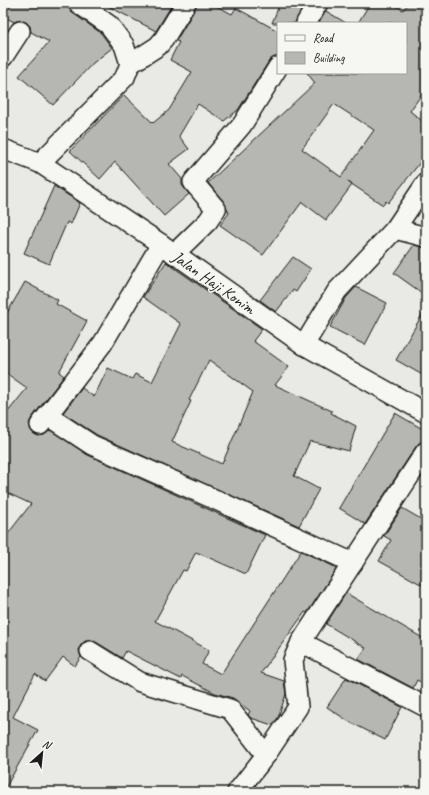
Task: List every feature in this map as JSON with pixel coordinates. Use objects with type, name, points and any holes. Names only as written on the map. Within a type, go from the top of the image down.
[{"type":"street","points":[[40,162],[126,77],[130,64],[124,45],[109,26],[78,3]]},
{"type":"street","points":[[130,64],[158,46],[164,39],[186,3]]},
{"type":"street","points":[[307,22],[318,3]]},
{"type":"street","points":[[3,57],[20,31]]},
{"type":"street","points":[[277,69],[242,125],[193,182],[216,209],[208,221],[167,249],[103,343],[44,421],[92,445],[214,498],[353,563]]},
{"type":"street","name":"Jalan Haji Konim","points":[[3,149],[40,162],[304,345],[426,413]]},
{"type":"street","points":[[304,345],[337,291],[395,229],[426,183]]},
{"type":"street","points":[[395,229],[426,238]]},
{"type":"street","points":[[237,792],[266,755],[298,707],[293,660],[301,642],[426,451]]},
{"type":"street","points":[[301,642],[426,707]]},
{"type":"street","points":[[90,651],[140,682],[230,709],[266,755]]},
{"type":"building","points":[[3,3],[67,3],[71,12],[101,33],[112,48],[93,63],[53,105],[19,76],[49,42],[31,32],[30,26],[26,22],[20,20],[14,22],[3,16]]},
{"type":"building","points":[[102,3],[173,3],[156,31]]},
{"type":"building","points":[[197,3],[211,3],[232,14],[236,8],[277,30],[277,57],[269,61],[238,110],[224,121],[198,104],[179,136],[189,149],[169,164],[182,179],[182,185],[189,194],[164,216],[115,162],[100,179],[70,151],[124,95],[153,123],[169,110],[192,72],[170,60],[179,42],[176,41]]},
{"type":"building","points":[[280,3],[305,3],[296,22],[272,23]]},
{"type":"building","points":[[370,3],[391,3],[403,10],[409,3],[426,3],[426,88],[410,111],[426,124],[426,155],[388,203],[386,201],[383,205],[347,181],[352,185],[326,220],[302,202],[263,255],[220,225],[229,213],[224,202],[208,183],[315,83],[308,74],[407,74],[407,22],[359,22]],"holes":[[[334,104],[374,130],[341,177],[302,149]]]},
{"type":"building","points":[[326,11],[344,22],[320,22]]},
{"type":"building","points":[[54,186],[80,203],[71,224],[67,222],[49,264],[24,253]]},
{"type":"building","points":[[414,245],[426,248],[426,296],[394,273]]},
{"type":"building","points":[[293,257],[311,269],[296,292],[293,290],[276,312],[260,300]]},
{"type":"building","points":[[166,262],[262,329],[253,341],[289,367],[275,385],[332,411],[331,413],[356,426],[349,451],[310,441],[294,476],[319,489],[299,526],[97,435],[63,413],[82,388],[94,397],[108,368],[132,379],[135,374],[152,382],[181,324],[143,297]],"holes":[[[209,360],[253,392],[222,464],[172,442],[191,401],[189,400]]]},
{"type":"building","points":[[25,282],[58,300],[56,304],[87,321],[59,372],[64,376],[31,419],[29,424],[33,433],[38,436],[44,435],[50,430],[88,455],[265,535],[246,574],[196,552],[186,571],[183,570],[155,621],[209,650],[202,664],[221,674],[301,551],[337,568],[307,613],[305,612],[261,673],[284,681],[286,694],[278,718],[272,725],[251,718],[248,715],[250,711],[233,698],[215,693],[182,676],[181,679],[126,651],[122,658],[96,642],[85,641],[80,646],[79,651],[81,657],[75,666],[63,657],[45,681],[35,674],[13,717],[38,730],[3,792],[3,540],[31,504],[3,491],[3,418],[27,388],[3,371],[3,320]]},
{"type":"building","points":[[356,287],[387,303],[365,345],[330,327],[346,298]]},
{"type":"building","points":[[426,308],[426,377],[396,360]]},
{"type":"building","points":[[395,413],[426,431],[426,440],[417,445],[365,524],[339,508]]},
{"type":"building","points":[[402,508],[426,522],[426,587],[379,561],[391,540],[384,536]]},
{"type":"building","points":[[346,593],[426,640],[426,685],[417,680],[413,688],[358,659],[366,648],[326,624]]},
{"type":"building","points":[[346,678],[402,707],[385,740],[348,721],[327,707]]}]
